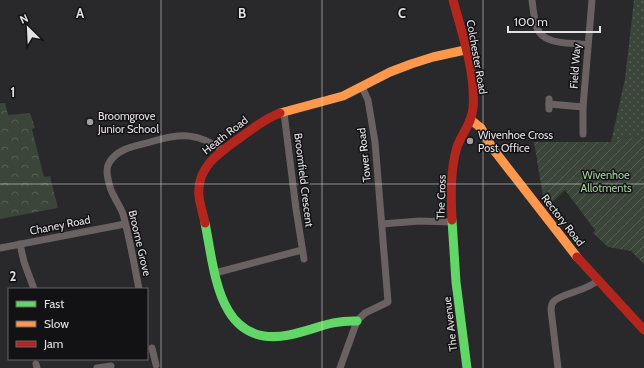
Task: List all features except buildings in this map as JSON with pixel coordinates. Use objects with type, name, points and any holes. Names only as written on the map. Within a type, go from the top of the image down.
[{"type":"street","name":"Colchester Road","points":[[453,0],[470,74],[473,100],[471,120]]},
{"type":"street","points":[[532,0],[537,27],[544,37],[553,41],[587,45]]},
{"type":"street","name":"Field Way","points":[[583,134],[583,107],[587,45],[592,0]]},
{"type":"street","name":"Heath Road","points":[[357,321],[339,322],[279,337],[266,337],[244,329],[231,318],[223,303],[215,273],[199,192],[205,167],[214,157],[270,116],[342,96],[362,87],[382,75],[411,64],[448,53],[465,50]]},
{"type":"street","name":"Tower Road","points":[[357,321],[365,313],[388,302],[372,124],[368,100],[362,87]]},
{"type":"street","points":[[549,104],[583,107]]},
{"type":"street","name":"Broomfield Crescent","points":[[284,113],[304,259]]},
{"type":"street","name":"The Cross","points":[[456,278],[452,222],[452,193],[456,158],[462,136],[471,120]]},
{"type":"street","name":"Rectory Road","points":[[471,120],[477,122],[481,126],[497,155],[584,266],[644,330]]},
{"type":"street","name":"Broome Grove","points":[[138,288],[125,224],[121,210],[112,193],[107,169],[112,159],[119,152],[161,139],[181,135],[203,139],[223,150]]},
{"type":"street","points":[[382,224],[419,221],[452,222]]},
{"type":"street","name":"Chaney Road","points":[[0,248],[125,224]]},
{"type":"street","points":[[20,244],[24,262],[34,288]]},
{"type":"street","points":[[215,273],[302,250]]},
{"type":"street","name":"The Avenue","points":[[456,278],[467,368]]},
{"type":"street","points":[[558,368],[551,310],[552,304],[556,300],[586,288],[597,281]]},
{"type":"street","points":[[340,368],[357,321]]},
{"type":"street","points":[[153,348],[156,365]]},
{"type":"street","points":[[98,368],[111,364]]},
{"type":"green space","points":[[634,0],[644,0],[644,138],[627,137],[611,142],[625,79]]},
{"type":"green space","points":[[0,103],[5,103],[8,115],[30,113],[35,128],[32,129],[44,177],[50,176],[58,208],[0,219]]},
{"type":"green space","name":"Wivenhoe Allotments","points":[[627,137],[644,138],[644,264],[631,251],[608,247],[593,233],[595,230],[565,190],[550,204],[543,197],[534,142],[611,142]]},
{"type":"traffic: fast","points":[[452,220],[456,282],[467,368]]},
{"type":"traffic: fast","points":[[205,223],[212,263],[217,284],[224,303],[234,319],[247,330],[265,336],[289,335],[338,322],[357,321]]},
{"type":"traffic: slow","points":[[280,113],[343,96],[390,72],[411,64],[433,57],[465,50]]},
{"type":"traffic: slow","points":[[471,120],[481,128],[493,149],[577,257]]},
{"type":"traffic: jam","points":[[452,220],[451,193],[453,165],[457,147],[469,123],[473,108],[472,81],[468,54],[453,0]]},
{"type":"traffic: jam","points":[[205,223],[199,196],[199,186],[205,169],[225,148],[264,121],[280,113]]},
{"type":"traffic: jam","points":[[577,257],[644,330]]},
{"type":"place","name":"Broomgrove Junior School","points":[[90,122]]},
{"type":"place","name":"Wivenhoe Cross Post Office","points":[[470,141]]}]
